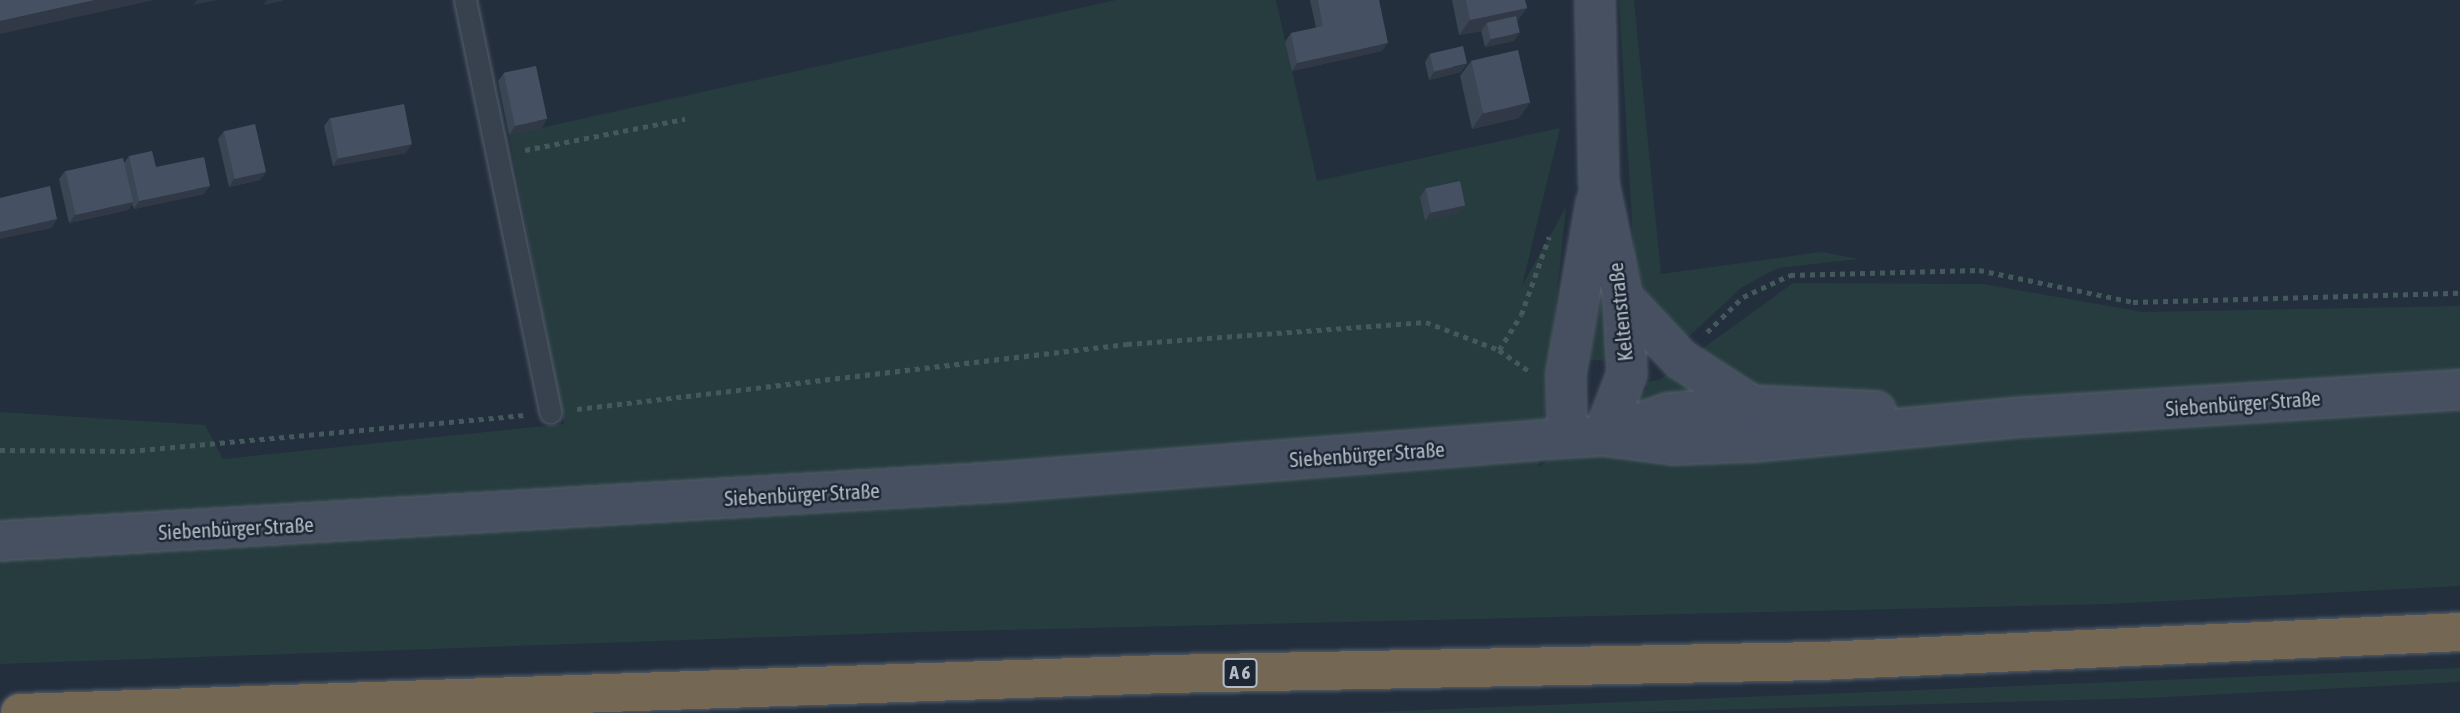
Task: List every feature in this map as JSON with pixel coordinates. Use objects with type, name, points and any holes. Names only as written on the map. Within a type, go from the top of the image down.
[{"type":"highway","name":"A 6","points":[[20,713],[1124,675],[1820,661],[2460,632]]},
{"type":"main road","name":"Keltenstraße","points":[[1585,437],[1627,374],[1623,298],[1599,184],[1595,0]]},
{"type":"main road","name":"Keltenstraße","points":[[1585,437],[1566,374],[1599,184]]},
{"type":"main road","points":[[1623,298],[1680,359],[1751,405]]},
{"type":"main road","name":"Siebenbürger Straße","points":[[0,541],[1000,482],[1585,437],[1673,445],[1740,443],[2026,417],[2460,390]]},
{"type":"main road","name":"Siebenbürger Straße","points":[[1585,437],[1668,413],[1751,405],[2026,417]]},
{"type":"lane","points":[[465,0],[550,412]]},
{"type":"path","points":[[520,151],[685,119]]},
{"type":"path","points":[[1499,351],[1521,315],[1551,231]]},
{"type":"path","points":[[1680,359],[1743,297],[1790,275],[1979,271],[2133,302],[2460,293]]},
{"type":"path","points":[[0,450],[143,450],[550,412],[1127,344],[1426,322],[1499,351],[1533,373],[1566,374]]},
{"type":"green space","points":[[1116,0],[1276,0],[1317,181],[1560,128],[1522,286],[1566,207],[1539,467],[1647,389],[1647,382],[1659,380],[1793,283],[1983,284],[2143,312],[2460,306],[2460,586],[2110,604],[917,632],[0,664],[0,412],[205,425],[223,459],[564,424],[509,135]]},
{"type":"green space","points":[[1619,0],[1634,0],[1661,274],[1821,252],[1859,259],[1778,268],[1742,287],[1684,341],[1649,304],[1634,257]]},
{"type":"green space","points":[[1606,298],[1613,361],[1589,360],[1600,303]]},
{"type":"green space","points":[[2460,668],[2460,682],[2148,698],[1611,713],[1350,713]]},
{"type":"building","points":[[0,0],[95,0],[0,21]]},
{"type":"building","points":[[1318,0],[1379,0],[1388,43],[1297,63],[1291,33],[1323,26]]},
{"type":"building","points":[[1466,0],[1525,0],[1527,8],[1470,20]]},
{"type":"building","points":[[1516,16],[1520,33],[1491,39],[1487,23]]},
{"type":"building","points":[[1463,46],[1467,64],[1434,71],[1430,54]]},
{"type":"building","points":[[1518,50],[1530,103],[1483,113],[1471,61]]},
{"type":"building","points":[[536,66],[547,119],[515,126],[504,73]]},
{"type":"building","points":[[404,104],[412,144],[338,159],[330,118]]},
{"type":"building","points":[[255,124],[266,172],[235,179],[224,131]]},
{"type":"building","points":[[152,151],[156,167],[204,157],[210,186],[139,201],[129,156]]},
{"type":"building","points":[[123,158],[133,202],[76,215],[66,171]]},
{"type":"building","points":[[1460,181],[1465,205],[1431,213],[1426,188]]},
{"type":"building","points":[[50,186],[57,219],[0,232],[0,198]]}]
